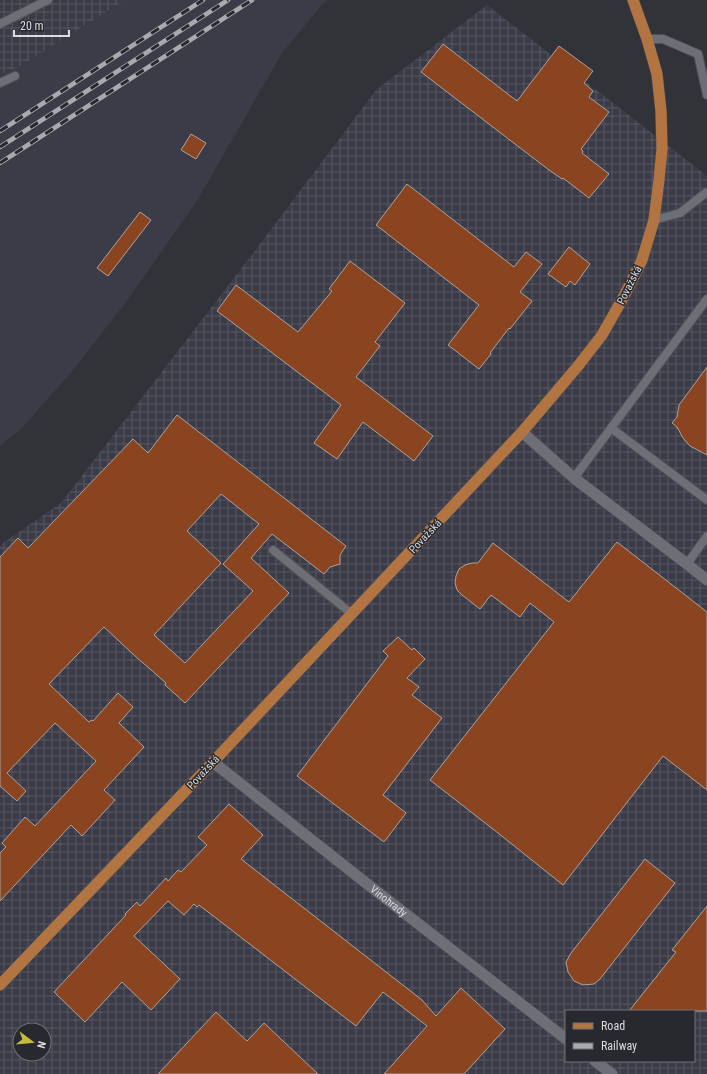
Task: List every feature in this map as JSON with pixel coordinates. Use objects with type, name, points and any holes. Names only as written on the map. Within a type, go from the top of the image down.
[{"type":"main road","name":"Považská","points":[[0,985],[213,762],[522,432],[578,366],[602,335],[642,260],[654,220],[662,149],[661,111],[657,74],[647,39],[633,0]]},
{"type":"street","points":[[522,432],[574,478],[707,580]]},
{"type":"street","name":"Vinohrady","points":[[213,762],[565,1038]]},
{"type":"street","points":[[596,1062],[612,1074]]},
{"type":"lane","points":[[0,24],[48,0]]},
{"type":"lane","points":[[647,39],[663,38],[698,54],[707,95]]},
{"type":"lane","points":[[0,83],[15,76]]},
{"type":"lane","points":[[654,220],[680,213],[707,192]]},
{"type":"lane","points":[[574,478],[707,299]]},
{"type":"lane","points":[[611,428],[707,500]]},
{"type":"lane","points":[[687,564],[707,536]]},
{"type":"lane","points":[[273,550],[352,614]]},
{"type":"shaded area","points":[[0,0],[125,0],[17,68],[0,74]]},
{"type":"shaded area","points":[[125,0],[328,0],[320,7],[282,53],[197,201],[126,302],[73,370],[21,429],[0,446],[0,74],[17,68]]},
{"type":"shaded area","points":[[487,5],[707,176],[707,1074],[0,1074],[0,545],[61,503],[254,252],[376,90]]},
{"type":"building","points":[[443,44],[517,101],[559,46],[593,71],[584,83],[593,91],[589,97],[609,112],[581,149],[583,151],[582,153],[609,174],[589,198],[563,178],[562,179],[549,170],[421,72]]},
{"type":"building","points":[[191,134],[206,143],[196,159],[181,150]]},
{"type":"building","points":[[407,184],[514,267],[526,252],[542,264],[520,292],[532,301],[510,329],[509,328],[479,369],[448,345],[479,305],[376,225]]},
{"type":"building","points":[[140,212],[151,220],[108,276],[97,268]]},
{"type":"building","points":[[569,247],[590,264],[575,285],[570,281],[566,287],[548,274]]},
{"type":"building","points":[[350,261],[405,303],[375,342],[380,346],[356,377],[433,436],[414,461],[363,422],[337,459],[314,443],[341,405],[217,311],[236,285],[298,332],[332,291],[329,289]]},
{"type":"building","points":[[707,367],[707,455],[690,446],[683,438],[677,427],[672,423],[677,417],[679,405]]},
{"type":"building","points":[[177,415],[346,546],[340,555],[340,564],[330,567],[324,574],[272,534],[251,558],[289,593],[185,703],[165,685],[166,683],[104,627],[49,684],[89,722],[91,720],[93,721],[118,693],[133,707],[119,723],[144,747],[104,790],[115,800],[82,836],[71,825],[0,901],[0,853],[6,847],[2,843],[25,817],[35,826],[96,761],[55,723],[7,773],[26,791],[17,801],[0,786],[0,557],[18,538],[28,548],[133,439],[148,453]],"holes":[[[221,494],[259,524],[223,564],[253,591],[185,663],[154,635],[221,563],[187,531]]]},
{"type":"building","points":[[617,542],[707,612],[707,790],[663,756],[563,885],[430,780],[554,622],[530,603],[520,617],[491,595],[480,609],[457,590],[455,583],[456,576],[459,569],[465,565],[478,563],[493,543],[569,602]]},
{"type":"building","points":[[398,637],[412,650],[414,648],[425,659],[407,678],[419,687],[412,695],[442,718],[383,795],[406,813],[384,842],[297,776],[388,656],[383,651]]},
{"type":"building","points":[[229,804],[263,835],[241,859],[422,1000],[436,1016],[461,988],[505,1029],[464,1074],[384,1074],[427,1026],[383,992],[356,1026],[199,905],[197,907],[194,904],[184,915],[168,901],[134,936],[180,979],[151,1010],[122,982],[85,1022],[54,992],[137,902],[140,906],[166,878],[168,881],[178,870],[181,872],[207,845],[198,837]]},
{"type":"building","points":[[645,859],[675,883],[600,979],[594,984],[583,985],[574,981],[568,972],[566,962],[571,953]]},
{"type":"building","points":[[707,906],[707,1011],[630,1010],[676,952],[672,950]]},
{"type":"building","points":[[216,1012],[247,1041],[264,1023],[318,1074],[158,1074]]},
{"type":"railway","points":[[0,131],[203,0]]},
{"type":"railway","points":[[0,147],[228,0]]},
{"type":"railway","points":[[0,163],[252,0]]}]
